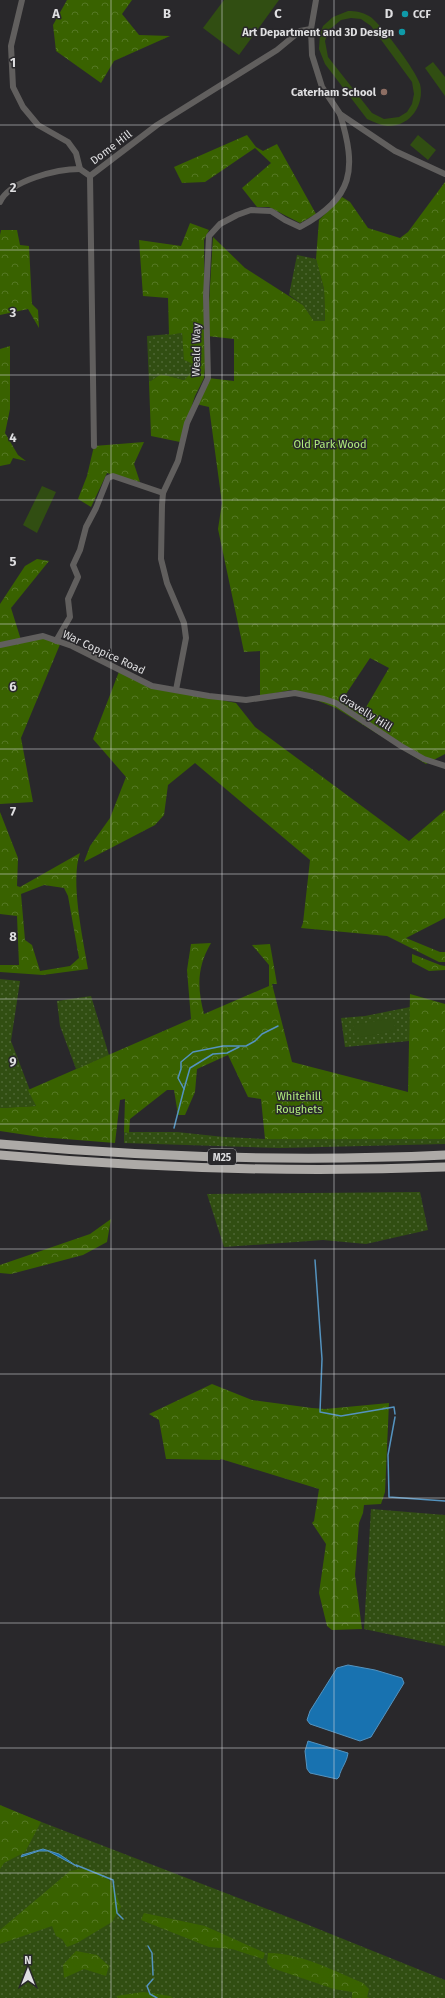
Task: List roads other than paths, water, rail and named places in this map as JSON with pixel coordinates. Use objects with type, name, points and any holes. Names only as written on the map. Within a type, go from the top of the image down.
[{"type":"highway","name":"M25","points":[[0,1144],[114,1152],[247,1158],[362,1158],[445,1155]]},
{"type":"highway","name":"M25","points":[[0,1155],[190,1168],[332,1170],[445,1167]]},
{"type":"street","points":[[22,0],[11,46],[13,86],[23,107],[38,126],[68,142],[76,153],[80,169]]},
{"type":"street","points":[[316,0],[311,29],[312,55],[322,86],[340,114],[395,151],[445,174]]},
{"type":"street","name":"Dome Hill","points":[[94,446],[90,176],[157,125],[277,50],[300,31],[311,29]]},
{"type":"street","name":"Weald Way","points":[[176,690],[186,638],[184,622],[167,582],[161,559],[160,540],[163,494],[174,472],[187,423],[208,378],[206,296],[210,236],[220,224],[237,215],[251,210],[271,211],[284,220],[300,227],[318,217],[337,200],[344,186],[349,161],[349,149],[340,114]]},
{"type":"street","points":[[0,202],[13,188],[43,174],[66,169],[80,169],[90,176]]},
{"type":"street","points":[[56,641],[70,617],[68,599],[78,577],[73,565],[80,550],[86,527],[96,508],[108,478],[113,476],[163,494]]},
{"type":"street","name":"War Coppice Road","points":[[0,645],[43,636],[100,658],[152,686],[176,690]]},
{"type":"street","name":"Gravelly Hill","points":[[176,690],[209,696],[246,700],[295,694],[324,699],[336,703],[424,759],[445,766]]},
{"type":"water","points":[[348,1665],[375,1670],[402,1678],[404,1683],[371,1737],[360,1741],[310,1724],[307,1720],[310,1711],[337,1668]]},
{"type":"water","points":[[308,1741],[348,1753],[337,1779],[310,1773],[307,1769],[305,1751]]},
{"type":"water","points":[[43,1849],[59,1854],[78,1867],[48,1851],[39,1851],[21,1857],[22,1855]]},
{"type":"waterway","points":[[174,1128],[184,1089],[178,1078],[181,1069],[181,1062],[193,1052],[223,1046],[246,1046],[255,1041],[262,1034],[278,1026]]},
{"type":"waterway","points":[[184,1089],[190,1068],[213,1054],[227,1053],[239,1047]]},
{"type":"waterway","points":[[315,1260],[322,1359],[320,1412],[341,1416],[394,1407],[395,1414]]},
{"type":"waterway","points":[[395,1417],[388,1455],[389,1497],[445,1501]]},
{"type":"waterway","points":[[76,1865],[113,1880],[117,1913],[123,1919]]},
{"type":"waterway","points":[[148,1946],[152,1953],[153,1975]]},
{"type":"waterway","points":[[153,1979],[147,1986],[150,1994],[157,1998]]},
{"type":"place","name":"CCF","points":[[405,14]]},
{"type":"place","name":"Art Department and 3D Design","points":[[402,32]]},
{"type":"place","name":"Caterham School","points":[[384,92]]},
{"type":"park label","name":"Old Park Wood","points":[[330,444]]},
{"type":"park label","name":"Whitehill Roughets","points":[[299,1102]]}]
